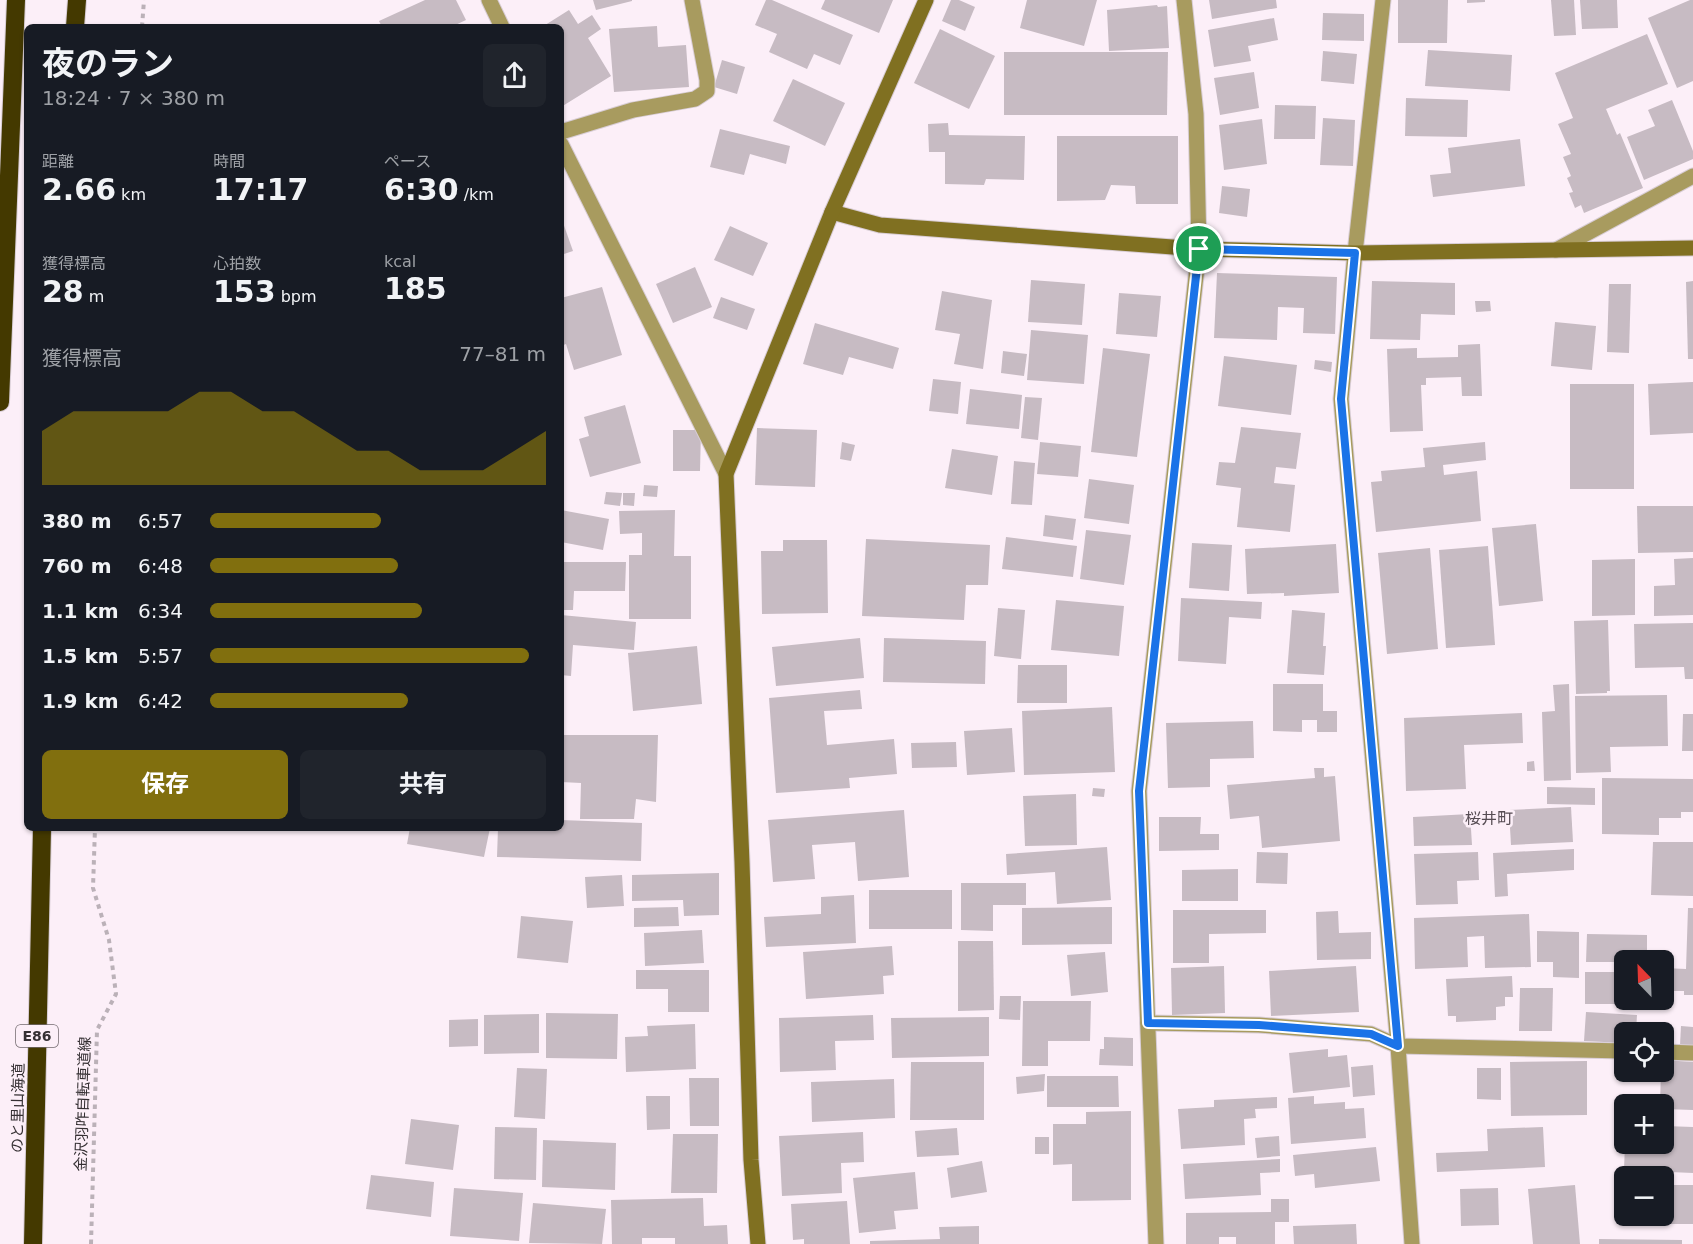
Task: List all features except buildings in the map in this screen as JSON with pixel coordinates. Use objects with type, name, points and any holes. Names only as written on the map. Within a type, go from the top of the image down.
[{"type":"highway","points":[[0,402],[16,0]]},
{"type":"highway","points":[[75,24],[77,0]]},
{"type":"highway","name":"のと里山海道","points":[[33,1244],[42,831]]},
{"type":"street","points":[[489,0],[501,24]]},
{"type":"street","points":[[564,131],[633,110],[695,99],[707,91],[692,0]]},
{"type":"street","points":[[726,474],[832,212],[926,0]]},
{"type":"street","points":[[1156,1244],[1139,791],[1199,249],[1196,114],[1184,0]]},
{"type":"street","points":[[1383,0],[1341,399],[1398,1046],[1412,1244]]},
{"type":"street","points":[[564,150],[726,474],[742,862],[751,1160],[758,1244]]},
{"type":"street","points":[[1556,250],[1693,176]]},
{"type":"street","points":[[832,212],[880,225],[1199,249],[1355,253],[1693,248]]},
{"type":"street","points":[[1148,1023],[1259,1025],[1371,1034],[1398,1046],[1614,1051]]},
{"type":"street","points":[[1674,1052],[1693,1053]]},
{"type":"path","points":[[142,24],[144,0]]},
{"type":"path","name":"金沢羽咋自転車道線","points":[[91,1244],[97,1030],[116,994],[109,940],[93,888],[94,831]]},
{"type":"district","name":"桜井町","points":[[1489,818]]},
{"type":"route","points":[[1199,249],[1355,253],[1341,399],[1398,1046],[1371,1034],[1259,1025],[1148,1023],[1139,791],[1199,249]]}]
